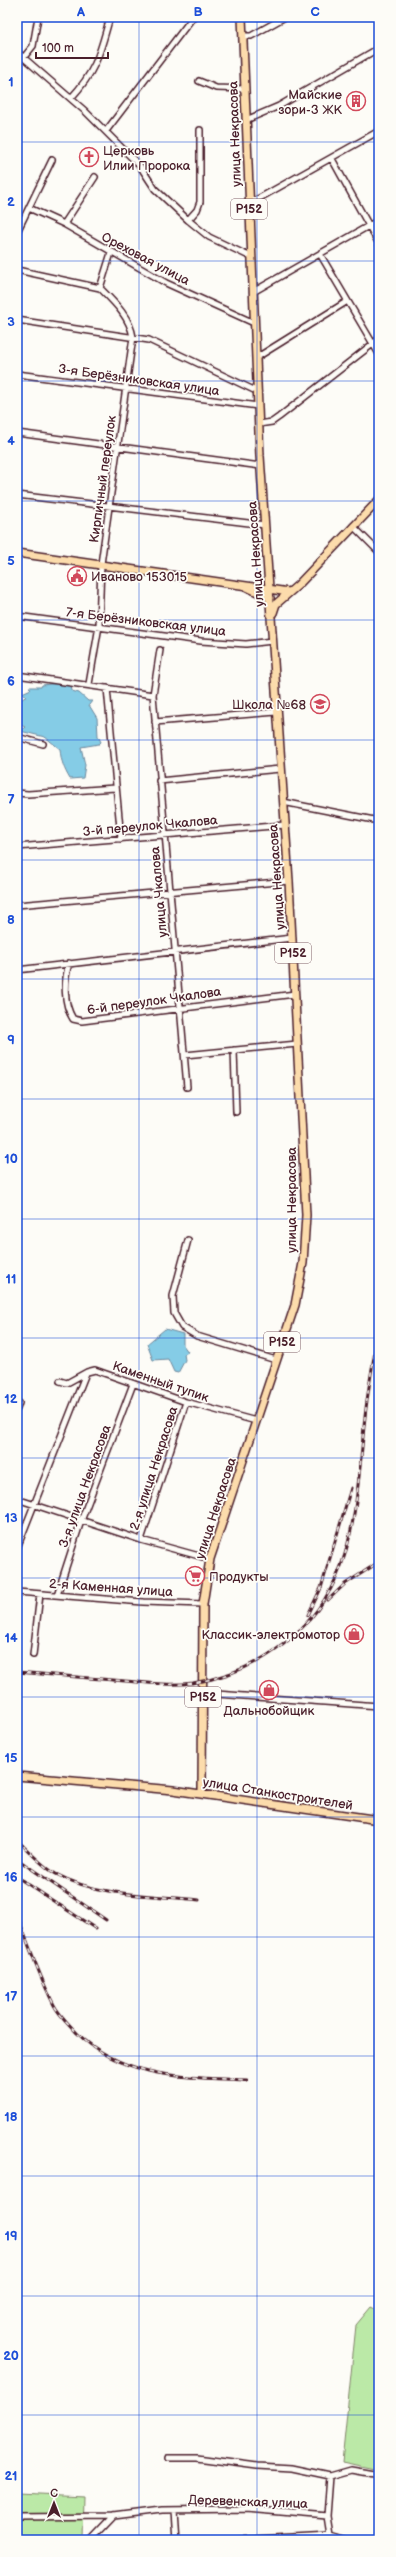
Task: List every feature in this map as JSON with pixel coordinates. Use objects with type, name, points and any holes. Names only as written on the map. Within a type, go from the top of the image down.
[{"type":"main road","name":"улица Некрасова","points":[[202,1792],[203,1604],[210,1559],[295,1305],[303,1263],[306,1215],[289,881],[276,712],[270,589],[261,466],[248,202],[242,17]]},
{"type":"main road","points":[[271,616],[276,604],[379,500]]},
{"type":"main road","points":[[17,553],[289,592]]},
{"type":"main road","points":[[242,585],[270,598],[289,592]]},
{"type":"main road","name":"улица Станкостроителей","points":[[17,1776],[202,1792],[379,1816]]},
{"type":"main road","name":"улица Станкостроителей","points":[[202,1792],[379,1820]]},
{"type":"street","points":[[24,57],[33,46],[38,17]]},
{"type":"street","points":[[71,98],[87,81],[97,64],[110,17]]},
{"type":"street","points":[[106,131],[193,17]]},
{"type":"street","points":[[243,36],[251,36],[285,17]]},
{"type":"street","points":[[246,120],[279,106],[379,48]]},
{"type":"street","points":[[17,52],[71,98],[106,131],[140,166],[155,189],[188,220],[208,237],[251,257]]},
{"type":"street","points":[[199,81],[216,88],[245,89]]},
{"type":"street","points":[[188,220],[197,210],[200,202],[200,130]]},
{"type":"street","points":[[248,202],[256,200],[379,131]]},
{"type":"street","points":[[332,158],[379,244]]},
{"type":"street","points":[[17,232],[52,160]]},
{"type":"street","points":[[64,224],[95,177]]},
{"type":"street","name":"Ореховая улица","points":[[29,208],[64,224],[111,253],[166,283],[254,323]]},
{"type":"street","points":[[253,292],[379,220]]},
{"type":"street","points":[[17,270],[100,288],[111,253]]},
{"type":"street","points":[[320,254],[346,302],[379,354]]},
{"type":"street","name":"Кирпичный переулок","points":[[89,684],[99,626],[100,564],[110,506],[133,337],[132,327],[100,288]]},
{"type":"street","points":[[256,358],[346,302]]},
{"type":"street","points":[[17,320],[149,340],[258,392]]},
{"type":"street","points":[[259,424],[272,422],[379,339]]},
{"type":"street","name":"3-я Берёзниковская улица","points":[[17,374],[258,406]]},
{"type":"street","points":[[17,433],[118,448],[261,466]]},
{"type":"street","points":[[17,495],[265,525]]},
{"type":"street","points":[[353,526],[379,552]]},
{"type":"street","name":"7-я Берёзниковская улица","points":[[17,616],[201,641],[246,644],[272,641]]},
{"type":"street","name":"улица Чкалова","points":[[160,650],[153,695],[159,781],[187,1087]]},
{"type":"street","points":[[17,675],[89,684],[153,695]]},
{"type":"street","points":[[107,688],[115,788],[121,839]]},
{"type":"street","points":[[155,722],[276,712]]},
{"type":"street","points":[[17,737],[43,744]]},
{"type":"street","points":[[159,781],[280,769]]},
{"type":"street","points":[[17,793],[28,794],[115,788]]},
{"type":"street","points":[[283,802],[379,821]]},
{"type":"street","name":"3-й переулок Чкалова","points":[[17,848],[285,825]]},
{"type":"street","points":[[17,905],[289,881]]},
{"type":"street","points":[[17,970],[292,938]]},
{"type":"street","name":"6-й переулок Чкалова","points":[[69,964],[64,979],[68,1011],[73,1019],[82,1021],[179,1007],[295,994]]},
{"type":"street","points":[[185,1055],[298,1044]]},
{"type":"street","points":[[234,1050],[236,1112]]},
{"type":"street","points":[[188,1240],[173,1296],[174,1313],[182,1327],[196,1336],[276,1360]]},
{"type":"street","name":"Каменный тупик","points":[[87,1372],[95,1370],[186,1402],[256,1421]]},
{"type":"street","points":[[60,1381],[67,1383],[87,1372]]},
{"type":"street","points":[[17,1548],[87,1372]]},
{"type":"street","name":"3-я улица Некрасова","points":[[57,1595],[81,1521],[133,1384]]},
{"type":"street","name":"2-я улица Некрасова","points":[[141,1540],[186,1402]]},
{"type":"street","points":[[17,1409],[19,1403]]},
{"type":"street","points":[[17,1500],[141,1540],[210,1559]]},
{"type":"street","name":"2-я Каменная улица","points":[[17,1592],[203,1604]]},
{"type":"street","points":[[33,1656],[40,1594]]},
{"type":"street","points":[[203,1693],[379,1706]]},
{"type":"street","points":[[168,2458],[197,2458],[257,2466],[292,2468],[330,2476],[351,2470],[379,2475]]},
{"type":"street","points":[[330,2476],[327,2516],[330,2535]]},
{"type":"street","name":"Деревенская улица","points":[[176,2540],[174,2510],[246,2509],[327,2516]]},
{"type":"street","points":[[17,2517],[114,2516],[174,2510]]},
{"type":"street","points":[[91,2540],[114,2516]]},
{"type":"street","points":[[237,2540],[330,2535],[347,2540]]},
{"type":"green space","points":[[371,2307],[379,2311],[379,2470],[342,2462],[356,2325]]},
{"type":"green space","points":[[17,2493],[84,2496],[83,2540],[17,2540]]},
{"type":"water","points":[[59,683],[71,685],[72,691],[79,693],[88,701],[92,701],[89,705],[97,718],[98,736],[101,742],[99,744],[81,747],[85,765],[83,778],[70,779],[63,765],[60,749],[45,737],[20,731],[25,727],[17,723],[17,702],[27,696],[22,693],[31,689],[29,687],[41,687],[42,685]]},
{"type":"water","points":[[165,1329],[183,1334],[183,1345],[188,1352],[184,1354],[185,1360],[178,1373],[174,1372],[168,1359],[153,1360],[147,1344]]},
{"type":"railway","points":[[17,1672],[159,1684],[193,1683],[241,1669],[263,1658],[283,1645],[301,1629],[317,1610],[330,1589],[341,1566],[351,1531],[368,1395],[379,1328]]},
{"type":"railway","points":[[308,1615],[321,1588],[351,1488]]},
{"type":"railway","points":[[328,1600],[345,1584],[379,1562]]},
{"type":"railway","points":[[17,1840],[51,1871],[73,1882],[126,1894],[199,1900]]},
{"type":"railway","points":[[17,1859],[106,1920]]},
{"type":"railway","points":[[17,1877],[96,1929]]},
{"type":"railway","points":[[17,1915],[39,1972],[56,2009],[77,2033],[95,2048],[115,2059],[156,2073],[201,2078],[247,2080]]},
{"type":"place","name":"Майские зори-3 ЖК","points":[[356,101]]},
{"type":"place","name":"Церковь Илии Пророка","points":[[89,157]]},
{"type":"place","name":"Иваново 153015","points":[[77,576]]},
{"type":"place","name":"Школа №68","points":[[320,704]]},
{"type":"place","name":"Продукты","points":[[195,1576]]},
{"type":"place","name":"Классик-электромотор","points":[[354,1634]]},
{"type":"place","name":"Дальнобойщик","points":[[269,1690]]}]
